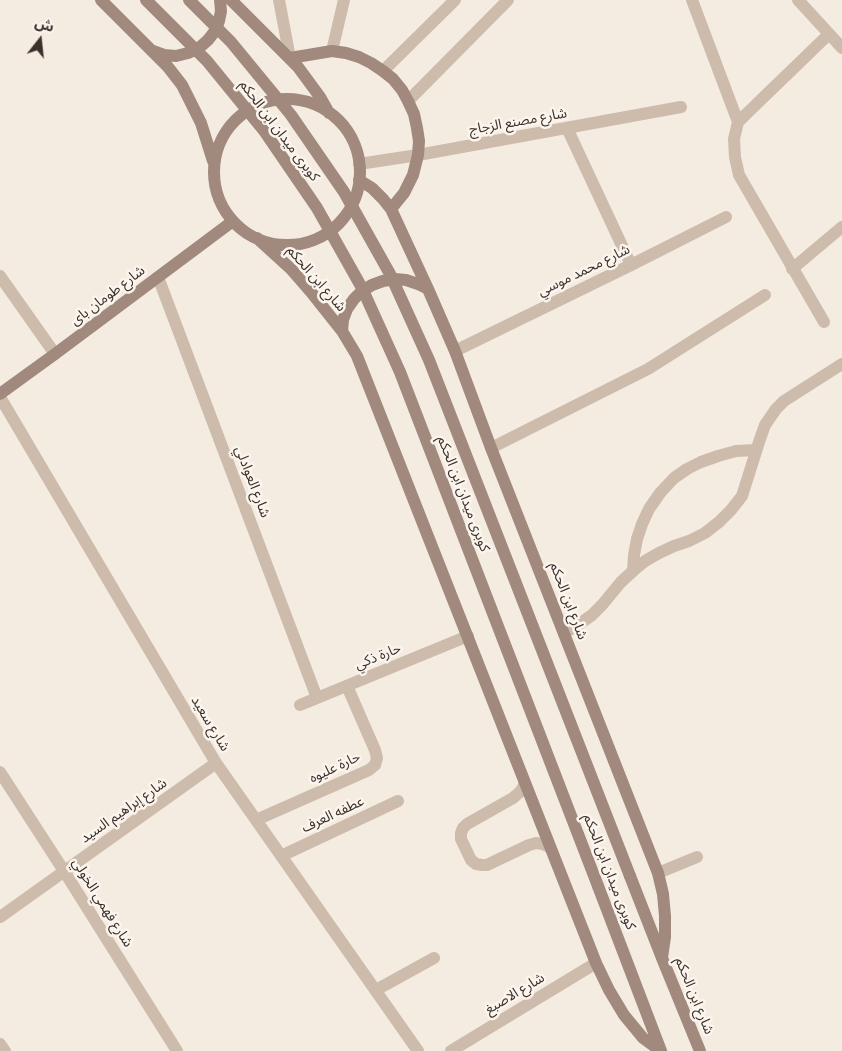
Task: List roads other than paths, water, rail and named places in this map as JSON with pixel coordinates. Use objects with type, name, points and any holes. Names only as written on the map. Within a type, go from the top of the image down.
[{"type":"main road","points":[[101,0],[168,67],[182,85],[201,123],[214,165]]},
{"type":"main road","name":"كوبرى ميدان ابن الحكم","points":[[146,0],[207,61],[265,132],[317,208],[362,288],[403,381],[661,1051]]},
{"type":"main road","name":"كوبرى ميدان ابن الحكم","points":[[189,0],[231,42],[291,115],[344,192],[390,274],[429,360],[662,958]]},
{"type":"main road","points":[[153,52],[176,56],[199,48],[215,32],[221,11],[220,0]]},
{"type":"main road","points":[[230,0],[290,58],[310,82],[329,113],[350,136],[356,149],[359,164],[359,180],[350,208],[330,231],[302,243],[287,245],[272,243],[244,231],[232,221],[217,195],[214,165],[217,150],[223,136],[243,114],[271,101],[302,101],[329,113]]},
{"type":"main road","points":[[290,58],[332,51],[346,53],[372,63],[397,84],[414,114],[417,128],[418,155],[413,175],[404,194],[390,209]]},
{"type":"main road","name":"شارع ابن الحكم","points":[[359,180],[377,194],[390,209],[455,351],[491,448],[658,873],[663,894],[665,916],[662,958],[700,1051]]},
{"type":"main road","name":"شارع طومان باى","points":[[0,396],[232,221]]},
{"type":"main road","name":"شارع ابن الحكم","points":[[257,238],[311,292],[342,331],[356,356],[596,963],[608,990],[624,1015],[643,1038],[661,1051]]},
{"type":"main road","points":[[342,331],[343,320],[351,304],[362,291],[372,285],[395,279],[406,280],[428,289]]},
{"type":"street","points":[[279,0],[290,58]]},
{"type":"street","points":[[332,51],[344,0]]},
{"type":"street","points":[[383,71],[455,0]]},
{"type":"street","points":[[408,101],[508,0]]},
{"type":"street","points":[[692,0],[738,122]]},
{"type":"street","points":[[798,0],[842,48]]},
{"type":"street","points":[[824,322],[739,175],[734,157],[734,139],[738,122],[829,34]]},
{"type":"street","name":"شارع مصنع الزجاج","points":[[359,164],[682,107]]},
{"type":"street","points":[[567,128],[631,265]]},
{"type":"street","name":"شارع محمد موسي","points":[[455,351],[726,217]]},
{"type":"street","points":[[792,269],[842,227]]},
{"type":"street","points":[[0,276],[56,354]]},
{"type":"street","name":"شارع العوادلي","points":[[158,277],[317,698]]},
{"type":"street","points":[[491,448],[648,369],[765,295]]},
{"type":"street","points":[[564,632],[592,615],[633,571],[659,553],[705,533],[719,522],[742,496],[765,425],[776,409],[784,401],[842,364]]},
{"type":"street","name":"شارع سعيد","points":[[0,396],[216,763],[418,1051]]},
{"type":"street","points":[[633,571],[637,539],[642,524],[660,493],[674,478],[687,469],[718,456],[736,451],[756,450]]},
{"type":"street","name":"حارة ذكي","points":[[300,706],[468,636]]},
{"type":"street","name":"حارة عليوه","points":[[256,820],[369,770],[375,765],[377,758],[375,750],[347,686]]},
{"type":"street","name":"شارع إبراهيم السيد","points":[[0,917],[216,763]]},
{"type":"street","name":"شارع فهمي الخولي","points":[[0,772],[177,1051]]},
{"type":"street","points":[[525,783],[520,792],[513,798],[467,824],[463,828],[461,839],[471,860],[476,864],[482,865],[487,865],[536,843],[549,847]]},
{"type":"street","name":"عطفه العرف","points":[[281,856],[398,801]]},
{"type":"street","points":[[658,873],[697,856]]},
{"type":"street","points":[[376,990],[434,958]]},
{"type":"street","name":"شارع الاصبغ","points":[[451,1051],[596,963]]},
{"type":"street","points":[[0,1044],[5,1051]]}]
